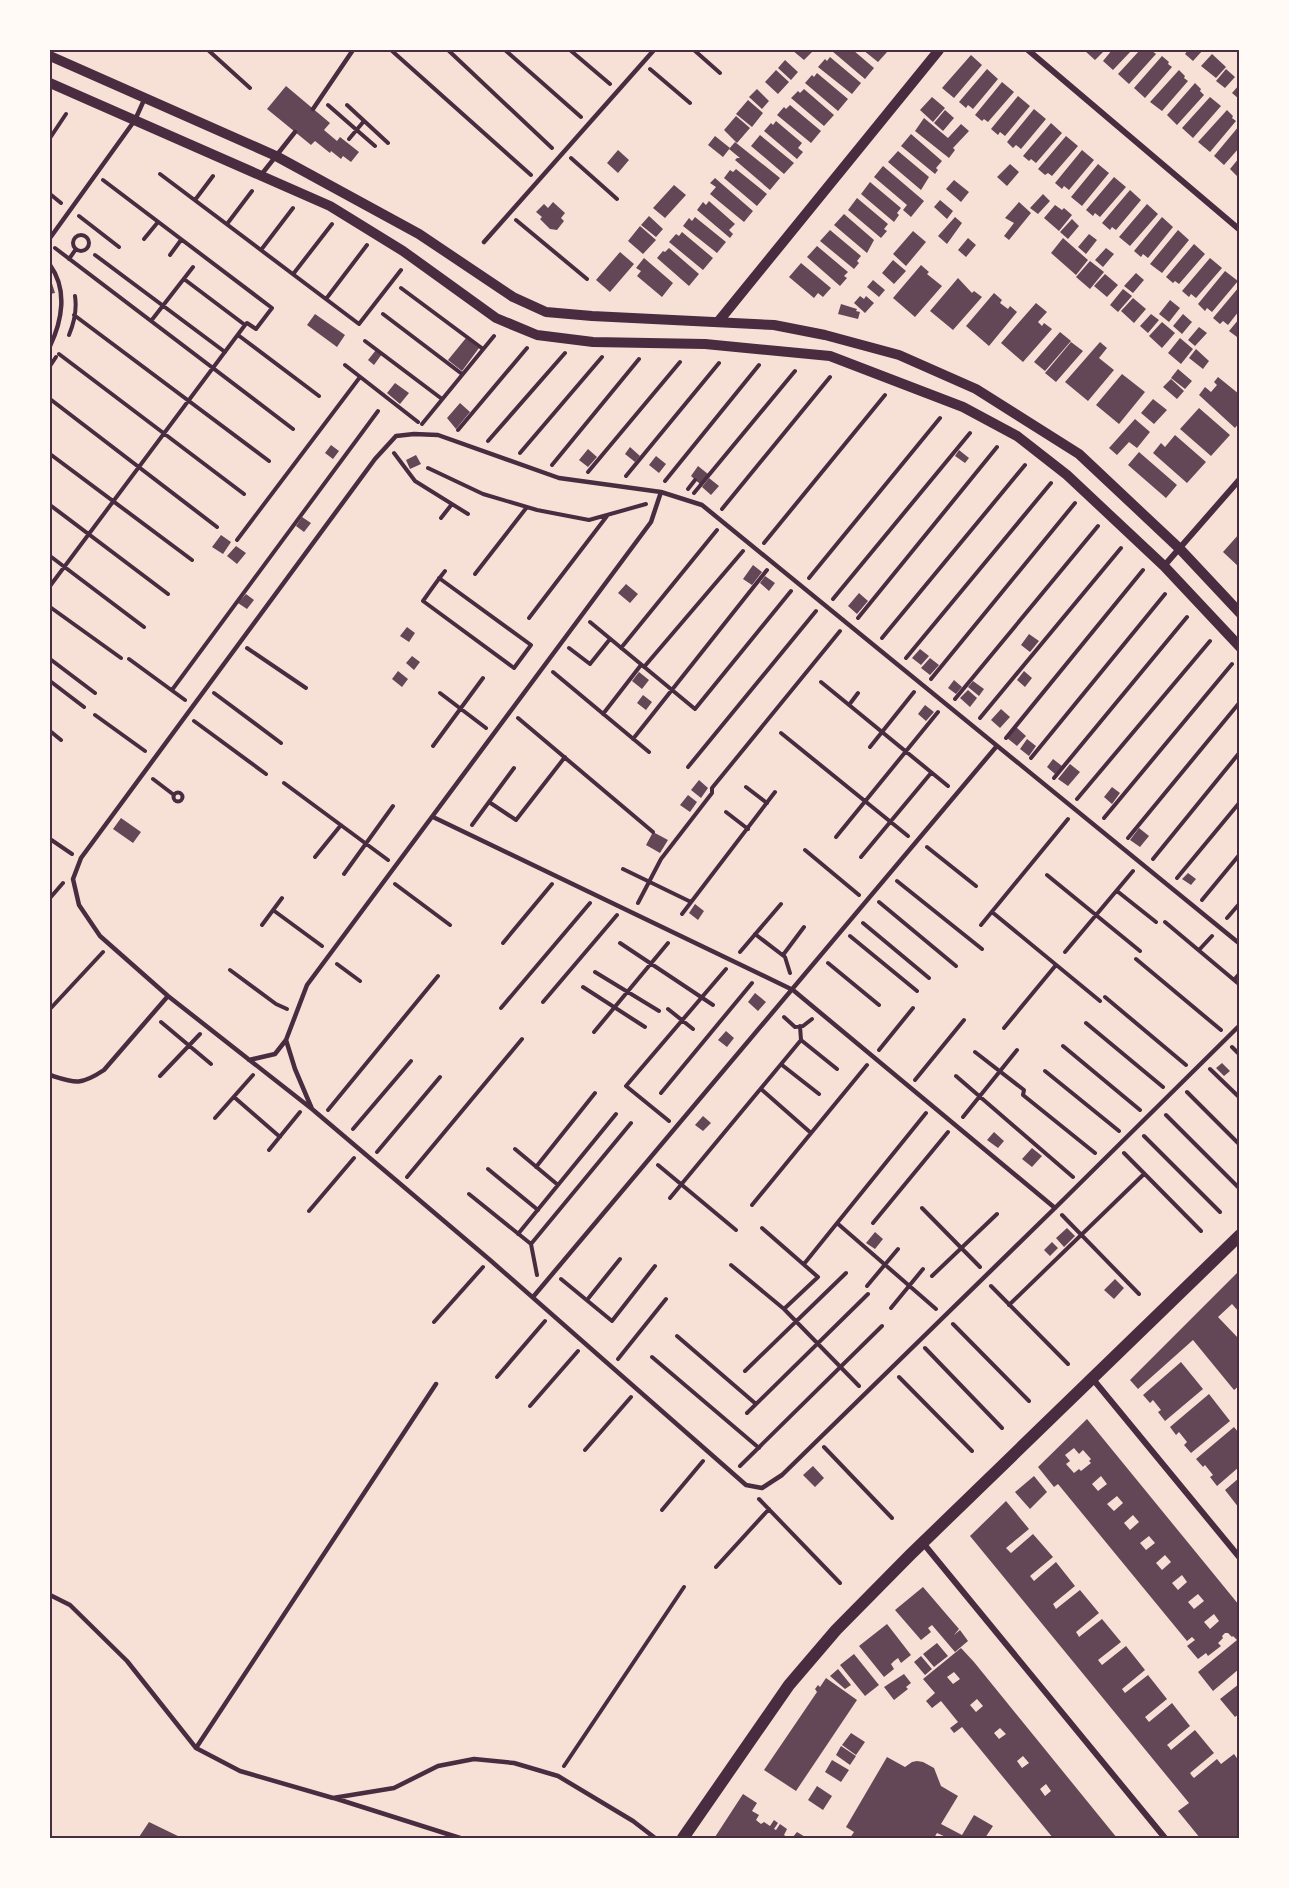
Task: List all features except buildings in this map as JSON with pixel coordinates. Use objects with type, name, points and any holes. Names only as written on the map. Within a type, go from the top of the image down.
[{"type":"main road","points":[[683,1839],[789,1685],[836,1630],[922,1543],[1239,1235]]},
{"type":"street","points":[[718,322],[939,50]]},
{"type":"street","points":[[1028,50],[1239,230]]},
{"type":"street","points":[[50,56],[276,156],[419,234],[513,297],[546,312],[774,325],[900,355],[976,389],[1079,454],[1180,549],[1239,613]]},
{"type":"street","points":[[50,83],[330,206],[403,252],[496,318],[537,336],[593,342],[705,344],[830,356],[963,407],[1017,436],[1067,475],[1164,566],[1239,646]]},
{"type":"street","points":[[1164,566],[1239,479]]},
{"type":"street","points":[[1092,1378],[1239,1558]]},
{"type":"street","points":[[922,1543],[1165,1839]]},
{"type":"lane","points":[[312,109],[353,50]]},
{"type":"lane","points":[[484,242],[654,50]]},
{"type":"lane","points":[[50,238],[135,120],[144,99]]},
{"type":"lane","points":[[261,176],[295,132]]},
{"type":"lane","points":[[50,265],[60,288],[62,308],[58,329],[50,346]]},
{"type":"lane","points":[[1239,944],[702,505],[659,491],[559,478],[438,435],[396,436],[375,459],[80,860],[74,879],[79,904],[99,936],[109,945],[168,996],[312,1109],[490,1260],[732,1474],[746,1485],[762,1488],[782,1475],[1056,1209],[1239,1025]]},
{"type":"lane","points":[[249,1060],[275,1054],[286,1040],[307,985],[651,522],[659,491]]},
{"type":"lane","points":[[533,1298],[998,748]]},
{"type":"lane","points":[[433,817],[793,990],[1056,1209]]},
{"type":"lane","points":[[50,1075],[75,1083],[92,1078],[104,1070],[168,996]]},
{"type":"lane","points":[[286,1040],[312,1109]]},
{"type":"lane","points":[[196,1748],[436,1384]]},
{"type":"lane","points":[[50,1595],[70,1605],[127,1661],[196,1748],[240,1771],[460,1839]]},
{"type":"lane","points":[[333,1798],[394,1788],[438,1766],[474,1759],[514,1763],[558,1776],[633,1821],[655,1839]]},
{"type":"path","points":[[208,50],[250,88]]},
{"type":"path","points":[[391,50],[538,182]]},
{"type":"path","points":[[448,50],[562,154],[617,199]]},
{"type":"path","points":[[505,50],[588,124]]},
{"type":"path","points":[[570,50],[618,91]]},
{"type":"path","points":[[694,50],[720,73]]},
{"type":"path","points":[[643,62],[690,103]]},
{"type":"path","points":[[320,98],[375,146]]},
{"type":"path","points":[[347,105],[388,143]]},
{"type":"path","points":[[50,138],[66,114]]},
{"type":"path","points":[[349,139],[364,121]]},
{"type":"path","points":[[160,174],[359,324],[401,270]]},
{"type":"path","points":[[95,175],[272,308],[256,329],[247,323],[245,325],[184,279]]},
{"type":"path","points":[[195,200],[213,176]]},
{"type":"path","points":[[227,224],[252,191]]},
{"type":"path","points":[[261,250],[293,208]]},
{"type":"path","points":[[70,209],[119,247]]},
{"type":"path","points":[[509,214],[587,279]]},
{"type":"path","points":[[144,239],[158,222]]},
{"type":"path","points":[[294,273],[332,223]]},
{"type":"path","points":[[81,234],[86,236],[90,244],[87,249],[83,251],[76,249],[73,244],[76,236],[81,234]]},
{"type":"path","points":[[170,255],[181,240]]},
{"type":"path","points":[[50,244],[293,429]]},
{"type":"path","points":[[326,299],[368,245]]},
{"type":"path","points":[[69,259],[76,249]]},
{"type":"path","points":[[95,255],[225,352]]},
{"type":"path","points":[[151,321],[193,267]]},
{"type":"path","points":[[401,288],[483,349]]},
{"type":"path","points":[[74,315],[269,461]]},
{"type":"path","points":[[383,315],[462,374]]},
{"type":"path","points":[[50,586],[245,325]]},
{"type":"path","points":[[238,335],[319,396]]},
{"type":"path","points":[[345,365],[421,425],[494,336]]},
{"type":"path","points":[[365,341],[442,399]]},
{"type":"path","points":[[450,440],[527,348]]},
{"type":"path","points":[[480,451],[565,353]]},
{"type":"path","points":[[58,354],[244,494]]},
{"type":"path","points":[[512,462],[602,357]]},
{"type":"path","points":[[545,474],[639,360]]},
{"type":"path","points":[[581,481],[680,362]]},
{"type":"path","points":[[618,486],[719,363]]},
{"type":"path","points":[[659,491],[759,365]]},
{"type":"path","points":[[688,500],[795,371]]},
{"type":"path","points":[[237,540],[360,377]]},
{"type":"path","points":[[716,516],[830,377]]},
{"type":"path","points":[[758,551],[885,395]]},
{"type":"path","points":[[50,399],[217,527]]},
{"type":"path","points":[[172,690],[378,411]]},
{"type":"path","points":[[582,615],[694,710],[940,418]]},
{"type":"path","points":[[688,767],[970,433]]},
{"type":"path","points":[[388,445],[415,481],[468,514]]},
{"type":"path","points":[[632,913],[662,860],[712,793],[712,788],[997,447]]},
{"type":"path","points":[[50,454],[192,560]]},
{"type":"path","points":[[875,647],[1025,465]]},
{"type":"path","points":[[428,468],[483,494],[527,507],[589,520],[658,500]]},
{"type":"path","points":[[899,666],[1051,483]]},
{"type":"path","points":[[870,747],[1075,503]]},
{"type":"path","points":[[441,518],[452,504]]},
{"type":"path","points":[[50,505],[168,594]]},
{"type":"path","points":[[476,574],[527,507]]},
{"type":"path","points":[[529,618],[607,515]]},
{"type":"path","points":[[621,648],[724,522]]},
{"type":"path","points":[[836,837],[1098,526]]},
{"type":"path","points":[[603,714],[749,543]]},
{"type":"path","points":[[972,727],[1122,549]]},
{"type":"path","points":[[50,556],[144,627]]},
{"type":"path","points":[[633,739],[772,563]]},
{"type":"path","points":[[998,748],[1143,570]]},
{"type":"path","points":[[439,578],[531,645],[514,668],[423,601],[439,578],[445,571]]},
{"type":"path","points":[[1022,768],[1166,594]]},
{"type":"path","points":[[50,607],[120,658]]},
{"type":"path","points":[[1047,788],[1187,617]]},
{"type":"path","points":[[562,642],[590,664],[610,639]]},
{"type":"path","points":[[981,925],[1072,808],[1210,641]]},
{"type":"path","points":[[240,643],[306,688]]},
{"type":"path","points":[[50,659],[95,693]]},
{"type":"path","points":[[129,659],[193,706]]},
{"type":"path","points":[[1096,827],[1232,664]]},
{"type":"path","points":[[545,665],[649,752]]},
{"type":"path","points":[[433,746],[483,678]]},
{"type":"path","points":[[50,681],[84,707]]},
{"type":"path","points":[[821,682],[950,788]]},
{"type":"path","points":[[206,688],[281,743]]},
{"type":"path","points":[[440,693],[494,734]]},
{"type":"path","points":[[849,705],[858,693]]},
{"type":"path","points":[[1120,847],[1239,702]]},
{"type":"path","points":[[511,711],[654,832]]},
{"type":"path","points":[[95,715],[146,751]]},
{"type":"path","points":[[193,720],[266,774]]},
{"type":"path","points":[[50,731],[61,740]]},
{"type":"path","points":[[781,733],[911,837]]},
{"type":"path","points":[[1146,868],[1239,752]]},
{"type":"path","points":[[489,802],[516,820],[565,757]]},
{"type":"path","points":[[466,833],[514,768]]},
{"type":"path","points":[[144,772],[174,795]]},
{"type":"path","points":[[861,857],[931,773]]},
{"type":"path","points":[[284,783],[396,866]]},
{"type":"path","points":[[746,787],[767,803]]},
{"type":"path","points":[[682,914],[776,792]]},
{"type":"path","points":[[1169,887],[1239,801]]},
{"type":"path","points":[[344,874],[393,806]]},
{"type":"path","points":[[726,812],[748,829]]},
{"type":"path","points":[[315,857],[341,825]]},
{"type":"path","points":[[50,839],[80,860]]},
{"type":"path","points":[[919,839],[976,886]]},
{"type":"path","points":[[805,850],[867,901]]},
{"type":"path","points":[[1195,908],[1239,854]]},
{"type":"path","points":[[1065,952],[1140,863]]},
{"type":"path","points":[[623,869],[691,902]]},
{"type":"path","points":[[890,874],[982,949]]},
{"type":"path","points":[[1047,875],[1140,951]]},
{"type":"path","points":[[503,943],[559,877]]},
{"type":"path","points":[[387,878],[450,925]]},
{"type":"path","points":[[1117,891],[1156,922]]},
{"type":"path","points":[[501,1008],[597,895]]},
{"type":"path","points":[[872,896],[956,966]]},
{"type":"path","points":[[262,925],[282,898]]},
{"type":"path","points":[[1199,950],[1239,903]]},
{"type":"path","points":[[677,1127],[626,1086],[781,904]]},
{"type":"path","points":[[543,1002],[623,908]]},
{"type":"path","points":[[273,910],[322,946]]},
{"type":"path","points":[[992,912],[1100,1001]]},
{"type":"path","points":[[854,916],[929,978]]},
{"type":"path","points":[[1165,922],[1239,985]]},
{"type":"path","points":[[783,955],[804,927]]},
{"type":"path","points":[[842,930],[917,991]]},
{"type":"path","points":[[594,1032],[676,933]]},
{"type":"path","points":[[755,934],[783,955],[791,974],[801,980]]},
{"type":"path","points":[[620,943],[713,1005]]},
{"type":"path","points":[[50,1009],[109,945]]},
{"type":"path","points":[[327,957],[360,981]]},
{"type":"path","points":[[820,957],[879,1005]]},
{"type":"path","points":[[1136,958],[1229,1036]]},
{"type":"path","points":[[1004,1028],[1056,965]]},
{"type":"path","points":[[230,970],[276,1004],[296,1012]]},
{"type":"path","points":[[596,972],[659,1011]]},
{"type":"path","points":[[1234,980],[1239,973]]},
{"type":"path","points":[[661,1093],[760,974]]},
{"type":"path","points":[[321,1117],[438,976]]},
{"type":"path","points":[[583,987],[645,1028]]},
{"type":"path","points":[[1105,997],[1193,1071]]},
{"type":"path","points":[[778,1008],[789,1023],[795,1027],[811,1020],[819,1011]]},
{"type":"path","points":[[752,1204],[913,1008]]},
{"type":"path","points":[[668,1009],[693,1029]]},
{"type":"path","points":[[153,1014],[211,1064]]},
{"type":"path","points":[[909,1086],[964,1020]]},
{"type":"path","points":[[1086,1023],[1170,1094]]},
{"type":"path","points":[[160,1076],[207,1026]]},
{"type":"path","points":[[670,1198],[801,1040],[800,1026]]},
{"type":"path","points":[[400,1184],[522,1039]]},
{"type":"path","points":[[801,1040],[837,1069]]},
{"type":"path","points":[[1063,1046],[1148,1116]]},
{"type":"path","points":[[873,1223],[1017,1050]]},
{"type":"path","points":[[975,1052],[1024,1090],[1023,1095],[1104,1160]]},
{"type":"path","points":[[346,1138],[411,1061]]},
{"type":"path","points":[[1203,1062],[1239,1098]]},
{"type":"path","points":[[782,1065],[819,1094]]},
{"type":"path","points":[[215,1118],[260,1068]]},
{"type":"path","points":[[1046,1071],[1127,1137]]},
{"type":"path","points":[[956,1076],[1081,1183]]},
{"type":"path","points":[[371,1159],[440,1077]]},
{"type":"path","points":[[1179,1085],[1239,1145]]},
{"type":"path","points":[[761,1089],[811,1133]]},
{"type":"path","points":[[536,1167],[596,1093]]},
{"type":"path","points":[[234,1097],[280,1137]]},
{"type":"path","points":[[269,1150],[306,1105]]},
{"type":"path","points":[[804,1264],[932,1106]]},
{"type":"path","points":[[1157,1107],[1239,1189]]},
{"type":"path","points":[[518,1234],[616,1114]]},
{"type":"path","points":[[531,1244],[630,1123]]},
{"type":"path","points":[[1136,1128],[1220,1212]]},
{"type":"path","points":[[1117,1147],[1201,1232]]},
{"type":"path","points":[[515,1149],[558,1185]]},
{"type":"path","points":[[309,1211],[361,1151]]},
{"type":"path","points":[[650,1159],[736,1230]]},
{"type":"path","points":[[488,1169],[538,1210]]},
{"type":"path","points":[[1009,1305],[1144,1174]]},
{"type":"path","points":[[469,1194],[531,1244],[539,1289]]},
{"type":"path","points":[[922,1208],[988,1275]]},
{"type":"path","points":[[1056,1209],[1139,1294]]},
{"type":"path","points":[[932,1276],[997,1214]]},
{"type":"path","points":[[837,1223],[945,1316],[1029,1401]]},
{"type":"path","points":[[762,1228],[818,1277],[784,1309]]},
{"type":"path","points":[[867,1286],[898,1249]]},
{"type":"path","points":[[587,1300],[620,1258]]},
{"type":"path","points":[[434,1322],[490,1260]]},
{"type":"path","points":[[730,1265],[784,1309],[866,1393]]},
{"type":"path","points":[[554,1272],[612,1321],[655,1266]]},
{"type":"path","points":[[891,1308],[923,1269]]},
{"type":"path","points":[[745,1371],[846,1273]]},
{"type":"path","points":[[992,1288],[1068,1364]]},
{"type":"path","points":[[747,1413],[868,1294]]},
{"type":"path","points":[[616,1362],[666,1299]]},
{"type":"path","points":[[497,1377],[551,1314]]},
{"type":"path","points":[[732,1474],[882,1326]]},
{"type":"path","points":[[677,1336],[756,1404]]},
{"type":"path","points":[[919,1341],[1002,1428]]},
{"type":"path","points":[[530,1406],[585,1343]]},
{"type":"path","points":[[652,1357],[759,1448]]},
{"type":"path","points":[[891,1369],[972,1451]]},
{"type":"path","points":[[585,1450],[637,1390]]},
{"type":"path","points":[[818,1440],[892,1518]]},
{"type":"path","points":[[662,1510],[710,1454]]},
{"type":"path","points":[[746,1485],[840,1583]]},
{"type":"path","points":[[716,1567],[769,1509]]},
{"type":"path","points":[[558,1776],[684,1587]]}]
